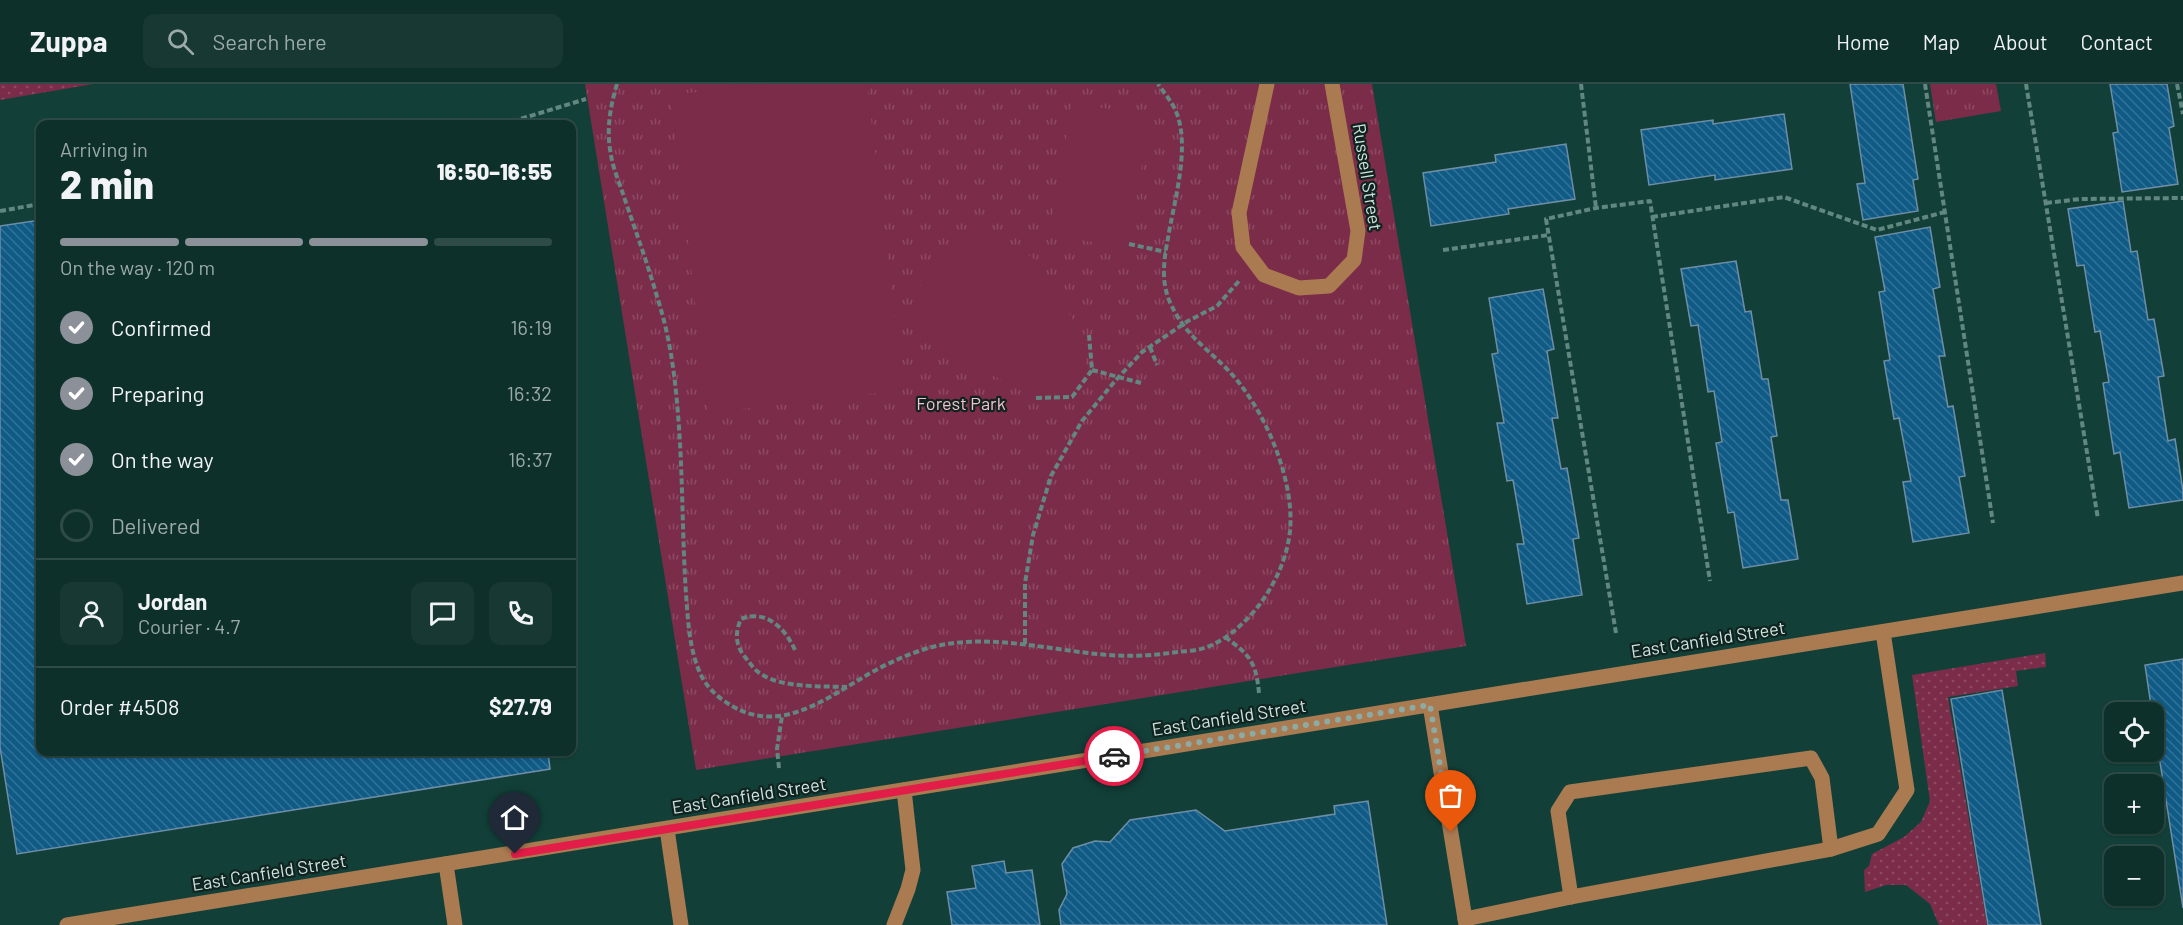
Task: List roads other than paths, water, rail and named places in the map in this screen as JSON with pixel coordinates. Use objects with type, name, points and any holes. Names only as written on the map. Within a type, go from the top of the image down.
[{"type":"street","name":"Russell Street","points":[[1267,84],[1239,213],[1243,247],[1264,275],[1299,288],[1329,286],[1354,260],[1359,231],[1332,84]]},
{"type":"street","name":"East Canfield Street","points":[[67,925],[2183,583]]},
{"type":"street","points":[[1430,705],[1466,922],[1571,897],[1831,849],[1878,834],[1907,790],[1883,632]]},
{"type":"street","points":[[1571,897],[1558,811],[1570,792],[1811,758],[1822,778],[1831,849]]},
{"type":"street","points":[[894,925],[914,870],[904,790]]},
{"type":"street","points":[[667,829],[681,925]]},
{"type":"street","points":[[446,864],[455,925]]},
{"type":"park label","name":"Forest Park","points":[[961,404]]}]
